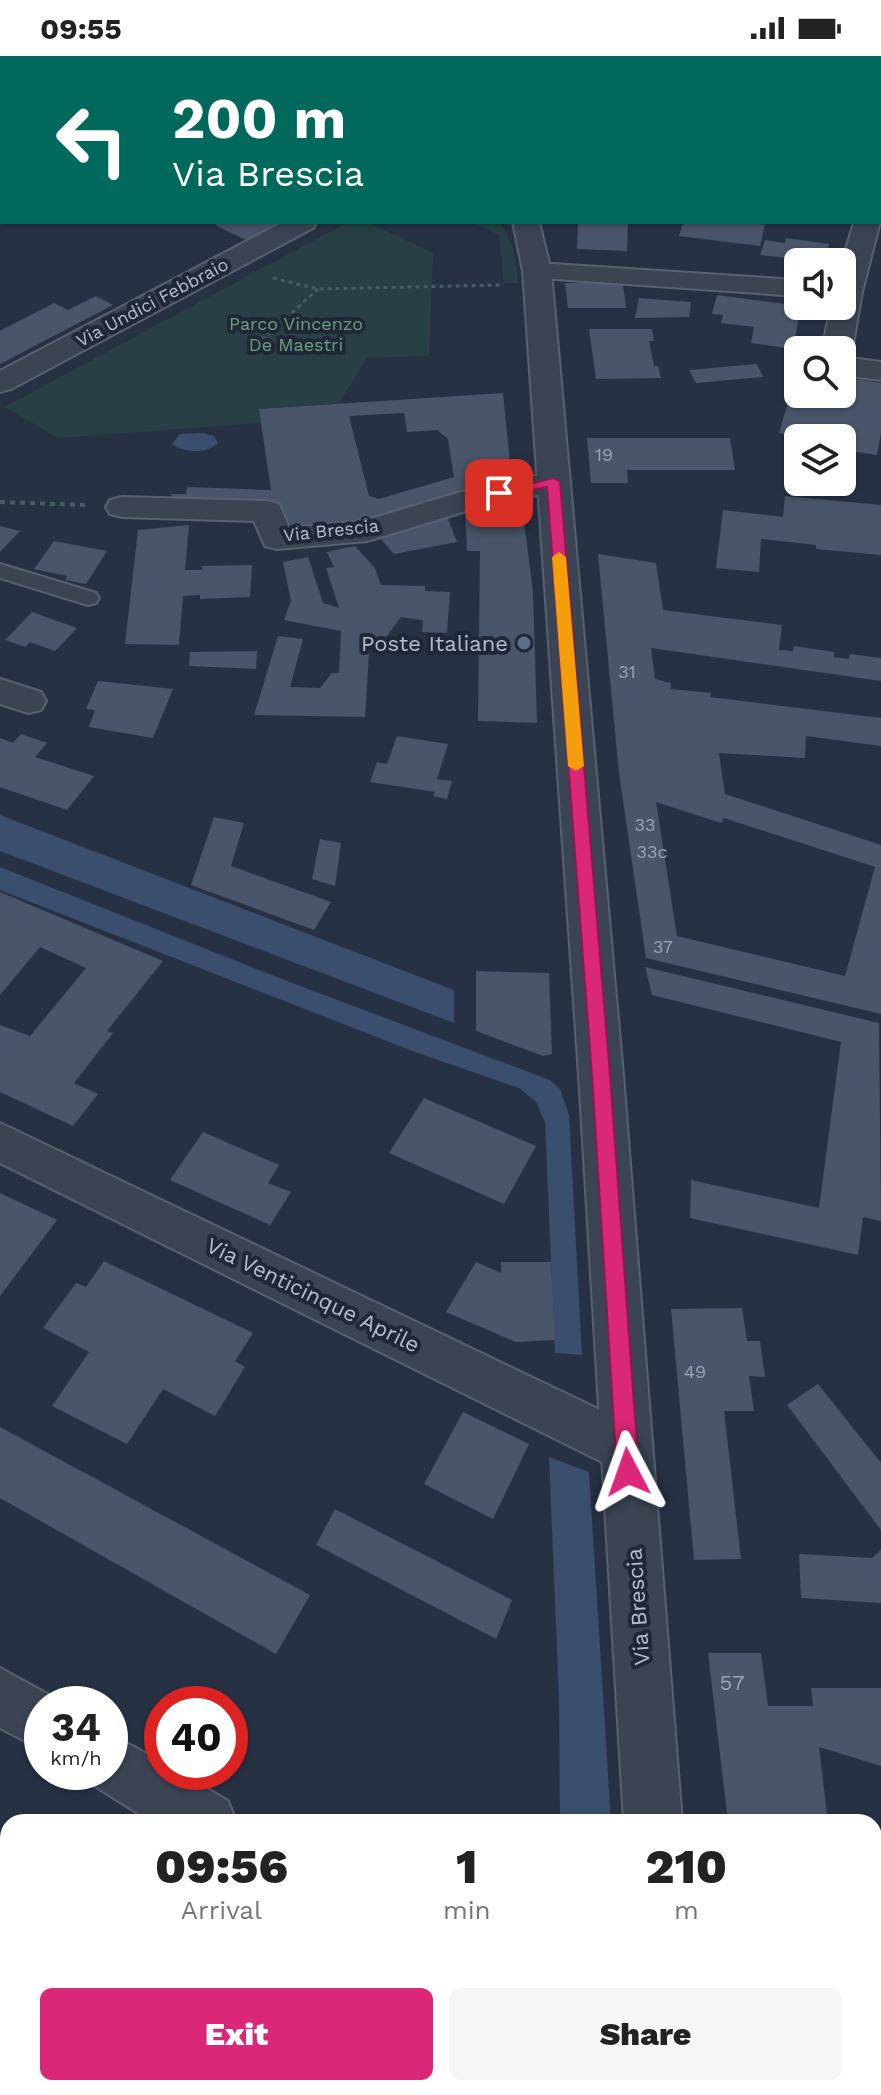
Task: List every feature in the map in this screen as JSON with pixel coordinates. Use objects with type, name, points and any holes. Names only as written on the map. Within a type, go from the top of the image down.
[{"type":"street","name":"Via Undici Febbraio","points":[[0,383],[299,224]]},
{"type":"street","name":"Via Brescia","points":[[526,224],[537,278],[554,482],[602,1091],[652,1814]]},
{"type":"street","points":[[856,257],[866,224]]},
{"type":"street","points":[[537,278],[784,287]]},
{"type":"street","points":[[856,368],[881,371]]},
{"type":"street","name":"Via Brescia","points":[[122,507],[267,511],[277,539],[367,531],[472,499],[554,482]]},
{"type":"street","name":"Via Venticinque Aprile","points":[[0,1142],[626,1448]]},
{"type":"street","points":[[0,1696],[24,1711]]},
{"type":"street","points":[[128,1774],[194,1814]]},
{"type":"lane","points":[[0,571],[88,598]]},
{"type":"path","points":[[267,277],[318,289],[537,278]]},
{"type":"path","points":[[256,345],[318,289]]},
{"type":"path","points":[[0,502],[122,507]]},
{"type":"green space","name":"Parco Vincenzo De Maestri","points":[[344,224],[371,224],[433,253],[429,356],[367,358],[339,403],[260,409],[261,423],[58,438],[5,407]]},
{"type":"green space","points":[[476,224],[501,224],[513,251],[518,283],[504,283],[499,235]]},
{"type":"water","points":[[180,434],[214,436],[218,443],[195,451],[172,444]]},
{"type":"water","points":[[0,815],[454,990],[454,1023],[0,851]]},
{"type":"water","points":[[0,867],[287,981],[550,1080],[560,1089],[569,1115],[582,1355],[555,1353],[545,1122],[536,1102],[519,1088],[415,1052],[0,890]]},
{"type":"water","points":[[549,1457],[589,1472],[610,1814],[560,1814],[559,1699]]},
{"type":"building","points":[[217,224],[275,224],[246,240]]},
{"type":"building","points":[[578,224],[628,224],[627,251],[577,249]]},
{"type":"building","points":[[765,225],[760,246],[679,236],[682,226]]},
{"type":"building","points":[[786,238],[829,244],[828,248],[784,248],[784,258],[760,255],[765,240],[785,243]]},
{"type":"building","points":[[565,283],[623,283],[626,308],[568,308]]},
{"type":"building","points":[[717,295],[784,304],[784,320],[798,320],[795,336],[784,336],[784,348],[751,343],[754,327],[721,323],[723,315],[712,314]]},
{"type":"building","points":[[96,296],[113,305],[0,364],[0,331],[54,303],[68,310]]},
{"type":"building","points":[[639,298],[691,302],[689,317],[635,318]]},
{"type":"building","points":[[589,329],[652,329],[654,341],[649,341],[654,366],[658,366],[661,378],[596,379]]},
{"type":"building","points":[[757,364],[763,377],[696,383],[689,370]]},
{"type":"building","points":[[856,379],[881,383],[881,433],[877,455],[856,452],[856,424],[784,424],[784,434],[779,433],[786,408],[856,408]]},
{"type":"building","points":[[503,393],[512,483],[384,518],[283,531],[278,512],[169,505],[172,494],[186,494],[187,487],[271,490],[259,409]],"holes":[[[404,413],[407,432],[437,430],[448,439],[454,477],[379,499],[369,496],[349,416]]]},
{"type":"building","points":[[587,438],[730,438],[735,470],[627,470],[628,483],[591,483]]},
{"type":"building","points":[[785,496],[881,505],[881,555],[816,549],[816,545],[761,539],[759,572],[716,568],[723,510],[783,517]]},
{"type":"building","points":[[521,498],[533,592],[537,723],[478,721],[480,551],[467,551],[465,507]]},
{"type":"building","points":[[447,516],[457,542],[394,554],[379,537]]},
{"type":"building","points":[[189,525],[185,570],[202,570],[202,566],[252,565],[250,597],[200,599],[200,595],[183,596],[179,645],[125,644],[138,530]]},
{"type":"building","points":[[0,526],[20,531],[0,552]]},
{"type":"building","points":[[54,541],[107,551],[86,584],[65,580],[67,576],[34,569]]},
{"type":"building","points":[[355,546],[375,568],[381,585],[425,586],[425,591],[450,592],[447,633],[422,632],[423,620],[401,617],[383,641],[370,638],[365,717],[254,715],[278,636],[303,639],[290,687],[320,688],[332,673],[339,673],[341,631],[284,620],[291,601],[283,562],[308,557],[323,603],[339,608],[326,568],[334,567],[327,552]]},
{"type":"building","points":[[598,554],[656,563],[663,610],[782,625],[779,650],[793,651],[794,646],[834,652],[834,657],[849,659],[850,654],[881,658],[881,681],[651,648],[655,679],[671,683],[671,689],[711,693],[710,697],[881,718],[881,746],[806,736],[805,758],[719,753],[725,794],[881,845],[881,1014],[646,958],[619,773]],"holes":[[[656,802],[721,823],[724,818],[875,867],[845,976],[677,936]]]},
{"type":"building","points":[[32,612],[77,628],[55,651],[30,642],[25,647],[5,640]]},
{"type":"building","points":[[257,651],[256,669],[189,666],[190,652]]},
{"type":"building","points":[[98,681],[173,689],[153,738],[89,727],[95,710],[86,709]]},
{"type":"building","points":[[21,734],[47,743],[35,757],[94,776],[67,810],[0,787],[0,738],[13,743]]},
{"type":"building","points":[[397,736],[448,744],[437,779],[452,781],[447,799],[433,796],[435,792],[370,782],[377,762],[387,764]]},
{"type":"building","points":[[214,817],[244,823],[231,866],[331,902],[314,930],[191,885]]},
{"type":"building","points":[[320,839],[341,843],[335,886],[312,879]]},
{"type":"building","points":[[0,892],[163,961],[107,1031],[113,1033],[74,1083],[98,1094],[73,1126],[0,1092],[0,1025],[30,1036],[86,968],[40,947],[0,995]]},
{"type":"building","points":[[645,967],[879,1023],[881,1221],[863,1217],[858,1255],[690,1218],[691,1180],[819,1208],[841,1042],[652,995]]},
{"type":"building","points":[[476,971],[549,973],[552,1054],[543,1056],[476,1031]]},
{"type":"building","points":[[424,1098],[536,1146],[504,1204],[389,1153]]},
{"type":"building","points":[[203,1132],[279,1165],[268,1183],[291,1192],[270,1225],[170,1180]]},
{"type":"building","points":[[0,1193],[57,1220],[0,1296]]},
{"type":"building","points":[[104,1261],[253,1333],[235,1361],[245,1367],[215,1416],[163,1389],[127,1444],[52,1406],[89,1352],[43,1328],[76,1283],[86,1287]]},
{"type":"building","points":[[476,1262],[501,1273],[501,1262],[551,1262],[555,1340],[516,1342],[446,1312]]},
{"type":"building","points":[[742,1308],[747,1341],[760,1341],[765,1377],[749,1376],[754,1411],[724,1411],[741,1559],[694,1560],[671,1309]]},
{"type":"building","points":[[818,1384],[881,1463],[881,1530],[787,1405]]},
{"type":"building","points":[[463,1412],[529,1444],[493,1519],[424,1484]]},
{"type":"building","points":[[0,1427],[310,1595],[276,1654],[0,1498]]},
{"type":"building","points":[[335,1509],[512,1600],[496,1639],[316,1545]]},
{"type":"building","points":[[881,1550],[881,1603],[801,1598],[799,1554],[872,1558]]},
{"type":"building","points":[[708,1653],[761,1653],[768,1706],[813,1706],[811,1688],[881,1688],[881,1766],[819,1747],[827,1814],[727,1814]]},
{"type":"slow traffic","points":[[559,557],[576,766]]},
{"type":"place","name":"Poste Italiane","points":[[524,643]]},
{"type":"route","points":[[499,493],[554,482],[601,1075],[628,1472]]}]
